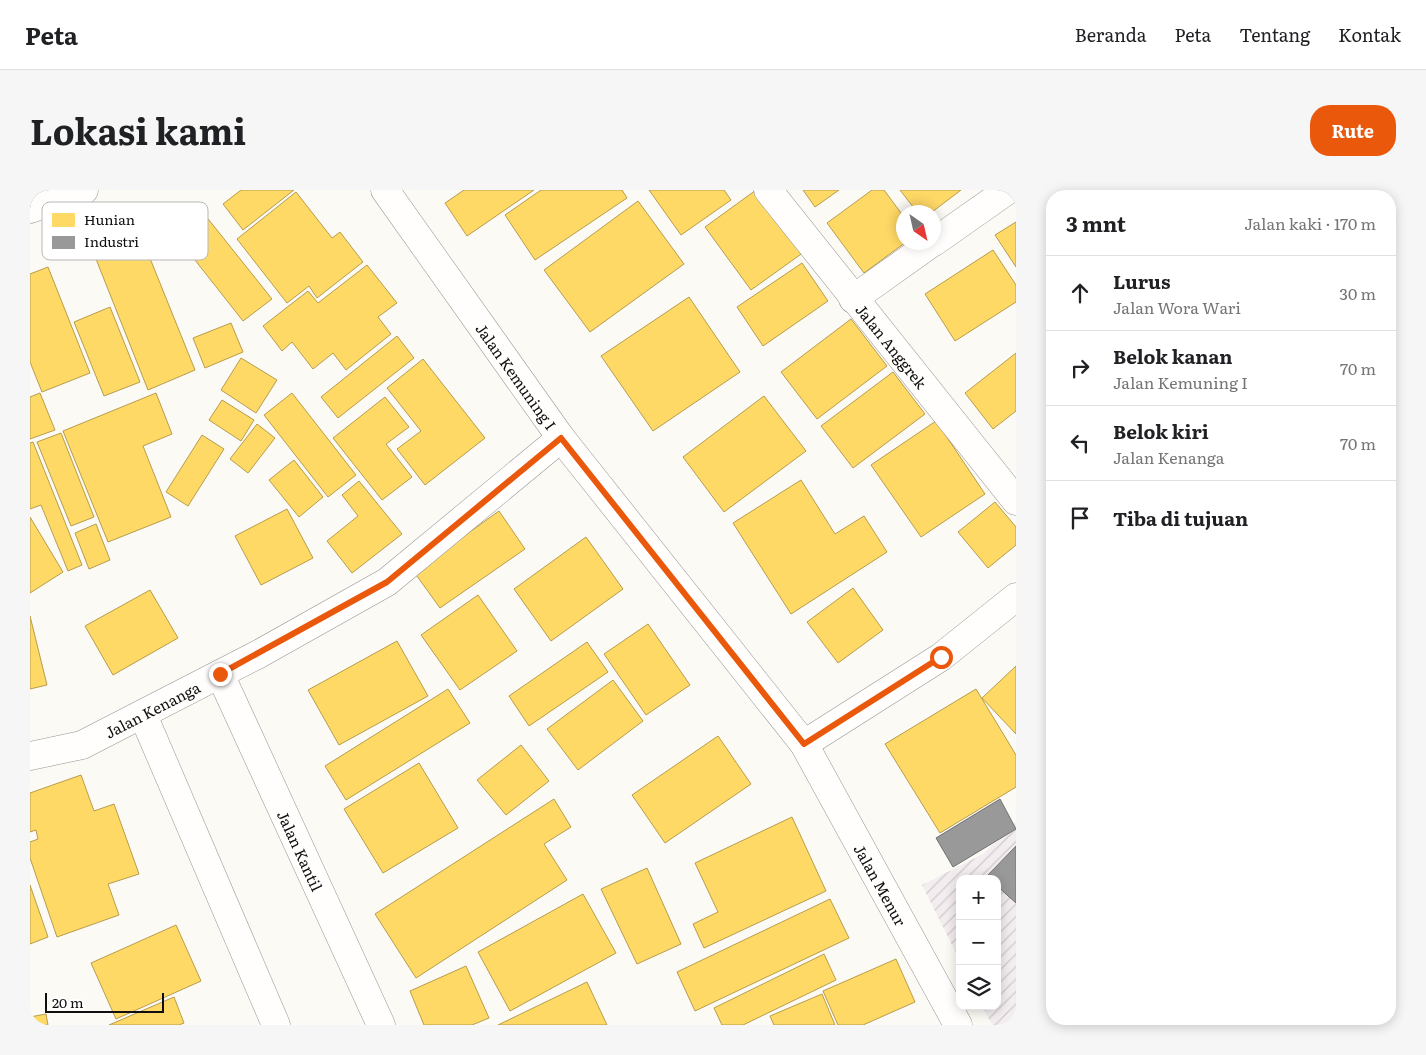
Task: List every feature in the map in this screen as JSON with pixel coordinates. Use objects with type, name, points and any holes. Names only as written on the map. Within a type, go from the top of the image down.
[{"type":"street","points":[[50,202],[84,190]]},
{"type":"street","name":"Jalan Kemuning I","points":[[385,190],[561,438],[804,744]]},
{"type":"street","name":"Jalan Anggrek","points":[[768,190],[853,299],[1016,501]]},
{"type":"street","points":[[941,236],[1008,190]]},
{"type":"street","points":[[30,209],[42,205]]},
{"type":"street","points":[[853,299],[922,250]]},
{"type":"street","name":"Jalan Kenanga","points":[[30,756],[82,744],[143,715],[387,582],[561,438]]},
{"type":"street","points":[[804,744],[941,657],[1016,597]]},
{"type":"street","name":"Jalan Kantil","points":[[220,674],[381,1025]]},
{"type":"street","points":[[143,715],[276,1025]]},
{"type":"street","name":"Jalan Menur","points":[[804,744],[958,1025]]},
{"type":"shaded area","points":[[1016,822],[1016,1025],[992,1025],[984,1010],[1001,1010],[1001,875],[956,875],[956,953],[922,885],[983,854]]},
{"type":"building: Hunian","points":[[241,190],[294,190],[243,230],[223,204]]},
{"type":"building: Hunian","points":[[464,190],[534,190],[467,236],[445,203]]},
{"type":"building: Hunian","points":[[541,190],[622,190],[627,198],[535,260],[505,215]]},
{"type":"building: Hunian","points":[[649,190],[724,190],[731,200],[681,235]]},
{"type":"building: Hunian","points":[[756,190],[804,252],[751,290],[705,227]]},
{"type":"building: Hunian","points":[[803,190],[839,190],[815,207]]},
{"type":"building: Hunian","points":[[872,190],[884,190],[896,206],[896,249],[864,273],[827,223]]},
{"type":"building: Hunian","points":[[900,190],[961,190],[941,205],[912,205]]},
{"type":"building: Hunian","points":[[296,192],[332,238],[340,232],[363,262],[317,298],[309,286],[287,303],[237,239]]},
{"type":"building: Hunian","points":[[638,201],[684,264],[590,332],[544,270]]},
{"type":"building: Hunian","points":[[208,219],[272,299],[243,321],[195,260],[208,260]]},
{"type":"building: Hunian","points":[[1016,222],[1016,267],[995,235]]},
{"type":"building: Hunian","points":[[993,250],[1016,285],[1016,302],[955,341],[925,294]]},
{"type":"building: Hunian","points":[[96,260],[151,260],[195,370],[148,390]]},
{"type":"building: Hunian","points":[[802,263],[828,301],[763,346],[737,307]]},
{"type":"building: Hunian","points":[[367,265],[397,303],[378,317],[391,334],[346,370],[333,353],[313,369],[292,342],[282,351],[263,326],[308,291],[318,303]]},
{"type":"building: Hunian","points":[[48,267],[90,373],[42,392],[30,362],[30,274]]},
{"type":"building: Hunian","points":[[689,297],[740,372],[653,431],[601,356]]},
{"type":"building: Hunian","points":[[110,307],[140,382],[104,396],[74,322]]},
{"type":"building: Hunian","points":[[851,319],[887,366],[817,419],[781,372]]},
{"type":"building: Hunian","points":[[231,323],[243,352],[205,368],[193,338]]},
{"type":"building: Hunian","points":[[397,336],[414,358],[338,418],[321,397]]},
{"type":"building: Hunian","points":[[1016,353],[1016,411],[993,429],[965,393]]},
{"type":"building: Hunian","points":[[241,358],[277,380],[256,413],[221,390]]},
{"type":"building: Hunian","points":[[423,359],[485,438],[425,485],[397,449],[421,431],[387,388]]},
{"type":"building: Hunian","points":[[893,372],[925,414],[853,468],[821,426]]},
{"type":"building: Hunian","points":[[40,393],[55,430],[30,439],[30,397]]},
{"type":"building: Hunian","points":[[156,393],[172,434],[143,446],[171,517],[108,542],[63,431]]},
{"type":"building: Hunian","points":[[292,393],[356,475],[328,497],[264,415]]},
{"type":"building: Hunian","points":[[764,396],[806,451],[724,512],[683,457]]},
{"type":"building: Hunian","points":[[385,397],[409,427],[386,444],[412,477],[382,500],[333,438]]},
{"type":"building: Hunian","points":[[222,400],[254,420],[241,441],[209,420]]},
{"type":"building: Hunian","points":[[936,421],[985,494],[921,537],[871,465]]},
{"type":"building: Hunian","points":[[257,424],[275,438],[248,473],[230,459]]},
{"type":"building: Hunian","points":[[61,433],[94,517],[71,526],[37,442]]},
{"type":"building: Hunian","points":[[202,435],[224,449],[188,506],[166,492]]},
{"type":"building: Hunian","points":[[33,442],[82,565],[68,571],[41,505],[30,509],[30,443]]},
{"type":"building: Hunian","points":[[294,460],[323,497],[299,517],[269,480]]},
{"type":"building: Hunian","points":[[801,480],[835,534],[864,516],[887,552],[791,614],[733,523]]},
{"type":"building: Hunian","points":[[359,481],[402,534],[352,573],[327,541],[358,516],[342,495]]},
{"type":"building: Hunian","points":[[995,502],[1016,527],[1016,545],[988,568],[958,532]]},
{"type":"building: Hunian","points":[[287,509],[313,558],[261,585],[235,536]]},
{"type":"building: Hunian","points":[[499,511],[525,549],[440,608],[414,572]]},
{"type":"building: Hunian","points":[[30,517],[63,572],[30,593]]},
{"type":"building: Hunian","points":[[96,524],[110,560],[89,569],[75,533]]},
{"type":"building: Hunian","points":[[586,537],[623,589],[551,641],[514,589]]},
{"type":"building: Hunian","points":[[853,588],[883,630],[838,663],[807,622]]},
{"type":"building: Hunian","points":[[150,590],[178,638],[113,675],[85,626]]},
{"type":"building: Hunian","points":[[478,595],[517,651],[460,690],[421,635]]},
{"type":"building: Hunian","points":[[30,616],[47,685],[30,689]]},
{"type":"building: Hunian","points":[[648,624],[690,685],[646,715],[604,654]]},
{"type":"building: Hunian","points":[[397,641],[428,696],[339,745],[308,690]]},
{"type":"building: Hunian","points":[[587,642],[608,672],[529,726],[509,696]]},
{"type":"building: Hunian","points":[[1016,666],[1016,734],[982,698]]},
{"type":"building: Hunian","points":[[613,680],[643,721],[578,770],[547,729]]},
{"type":"building: Hunian","points":[[448,689],[470,723],[346,800],[325,766]]},
{"type":"building: Hunian","points":[[976,689],[1016,755],[1016,787],[940,833],[885,744]]},
{"type":"building: Hunian","points":[[718,736],[751,784],[665,843],[632,795]]},
{"type":"building: Hunian","points":[[521,745],[549,781],[506,815],[477,780]]},
{"type":"building: Hunian","points":[[419,763],[458,828],[383,873],[344,809]]},
{"type":"building: Hunian","points":[[81,775],[94,811],[114,804],[139,874],[108,884],[119,915],[57,937],[30,858],[30,842],[38,839],[36,830],[30,832],[30,793]]},
{"type":"building: Hunian","points":[[554,799],[571,827],[544,844],[567,880],[416,978],[375,914]]},
{"type":"building: Hunian","points":[[792,817],[826,891],[704,948],[693,924],[718,912],[695,863]]},
{"type":"building: Hunian","points":[[647,868],[681,944],[637,964],[601,889]]},
{"type":"building: Hunian","points":[[30,885],[48,937],[30,944]]},
{"type":"building: Hunian","points":[[583,894],[616,953],[510,1011],[478,952]]},
{"type":"building: Hunian","points":[[830,899],[849,938],[695,1011],[677,972]]},
{"type":"building: Hunian","points":[[176,925],[201,981],[116,1019],[91,963]]},
{"type":"building: Hunian","points":[[824,954],[836,980],[743,1025],[722,1025],[714,1008]]},
{"type":"building: Hunian","points":[[896,959],[915,1002],[863,1025],[838,1025],[823,991]]},
{"type":"building: Hunian","points":[[466,966],[489,1018],[472,1025],[424,1025],[410,991]]},
{"type":"building: Hunian","points":[[587,982],[607,1025],[498,1025]]},
{"type":"building: Hunian","points":[[822,994],[835,1025],[774,1025],[770,1016]]},
{"type":"building: Hunian","points":[[174,997],[184,1023],[179,1025],[109,1025]]},
{"type":"building: Hunian","points":[[46,1014],[48,1025],[30,1025],[30,1017]]},
{"type":"building: Industri","points":[[1000,799],[1016,829],[953,867],[936,838]]},
{"type":"building: Industri","points":[[1016,846],[1016,903],[1001,890],[1001,875],[988,875]]},
{"type":"route","points":[[220,674],[387,582],[561,438],[804,744],[941,657]]}]
